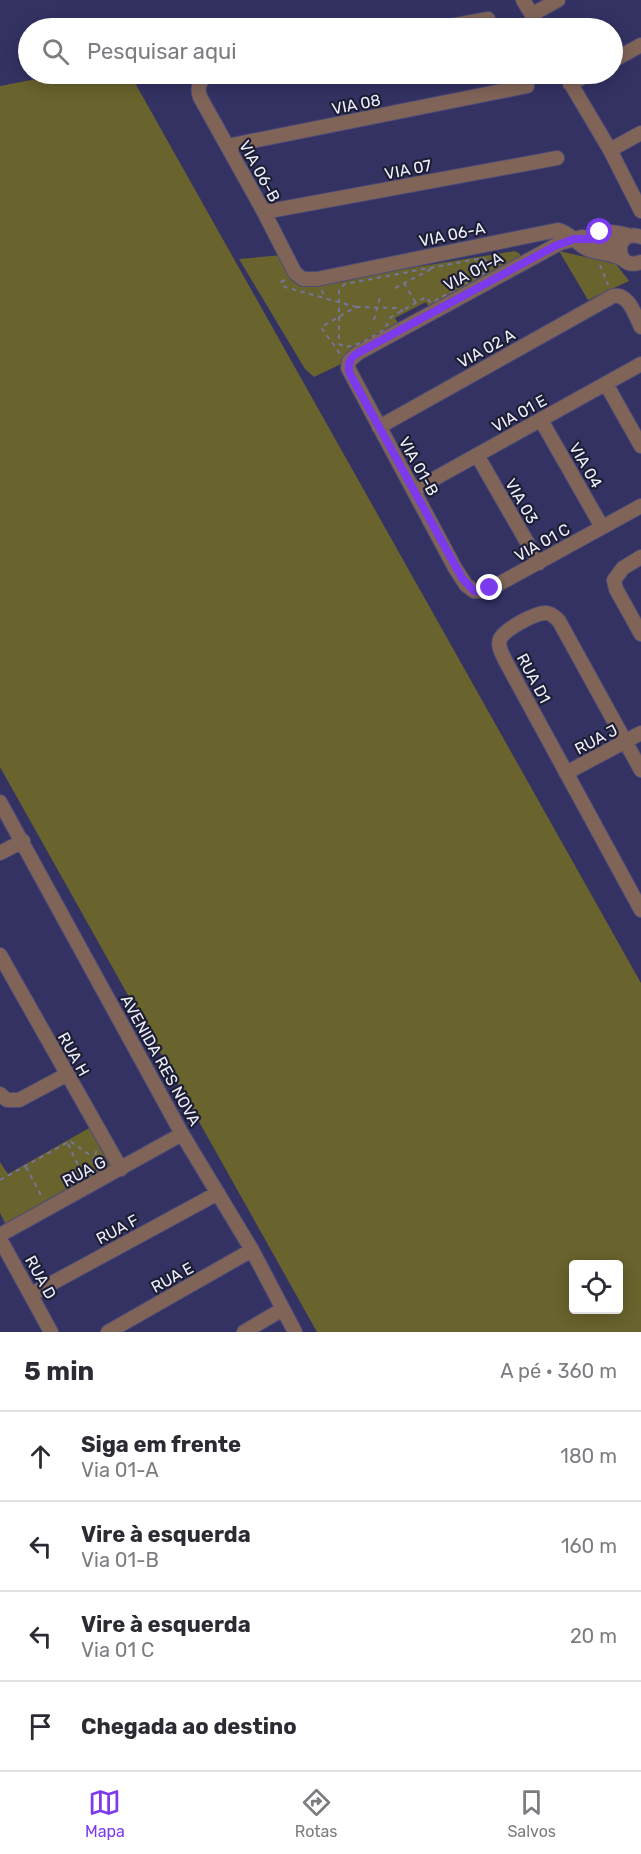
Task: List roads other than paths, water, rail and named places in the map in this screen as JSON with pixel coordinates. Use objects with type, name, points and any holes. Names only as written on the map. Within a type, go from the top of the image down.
[{"type":"street","points":[[523,0],[535,18]]},
{"type":"street","points":[[533,14],[558,0]]},
{"type":"street","points":[[623,55],[641,45]]},
{"type":"street","name":"VIA 06-B","points":[[200,84],[198,92],[264,212],[290,273]]},
{"type":"street","points":[[570,84],[610,150],[641,211]]},
{"type":"street","name":"VIA 08","points":[[227,146],[527,86]]},
{"type":"street","points":[[610,150],[641,133]]},
{"type":"street","name":"VIA 07","points":[[264,212],[557,158]]},
{"type":"street","name":"VIA 06-A","points":[[290,273],[307,280],[317,279],[558,230],[574,239],[590,239],[600,232],[620,233],[631,238]]},
{"type":"street","points":[[631,238],[619,250],[633,262],[641,278]]},
{"type":"street","points":[[508,239],[519,242],[525,250],[524,258],[518,266]]},
{"type":"street","points":[[574,239],[581,246],[591,250],[616,255],[633,262]]},
{"type":"street","name":"VIA 01-A","points":[[348,368],[349,361],[358,353],[560,243],[574,239]]},
{"type":"street","name":"VIA 02 A","points":[[379,427],[611,297],[620,295],[625,298],[641,327]]},
{"type":"street","name":"VIA 01 E","points":[[414,490],[641,364]]},
{"type":"street","name":"VIA 01-B","points":[[348,368],[462,578]]},
{"type":"street","points":[[606,384],[641,446]]},
{"type":"street","name":"VIA 04","points":[[541,420],[602,527]]},
{"type":"street","name":"VIA 03","points":[[477,455],[539,563]]},
{"type":"street","name":"VIA 01 C","points":[[462,578],[474,591],[483,592],[641,506]]},
{"type":"street","points":[[641,557],[623,568],[614,580],[616,589],[641,634]]},
{"type":"street","name":"RUA D1","points":[[641,770],[559,621],[552,615],[544,613],[521,622],[502,636],[499,646],[641,910]]},
{"type":"street","name":"RUA J","points":[[566,773],[641,733]]},
{"type":"street","name":"AVENIDA RES NOVA","points":[[0,802],[182,1134],[252,1250],[295,1332]]},
{"type":"street","points":[[0,853],[23,841]]},
{"type":"street","name":"RUA H","points":[[0,955],[121,1169]]},
{"type":"street","points":[[0,1094],[7,1100],[20,1100],[66,1075]]},
{"type":"street","name":"RUA G","points":[[0,1237],[182,1134]]},
{"type":"street","name":"RUA F","points":[[32,1294],[218,1193]]},
{"type":"street","name":"RUA D","points":[[0,1237],[51,1332]]},
{"type":"street","name":"RUA E","points":[[108,1332],[252,1250]]},
{"type":"street","points":[[244,1332],[283,1309]]}]
